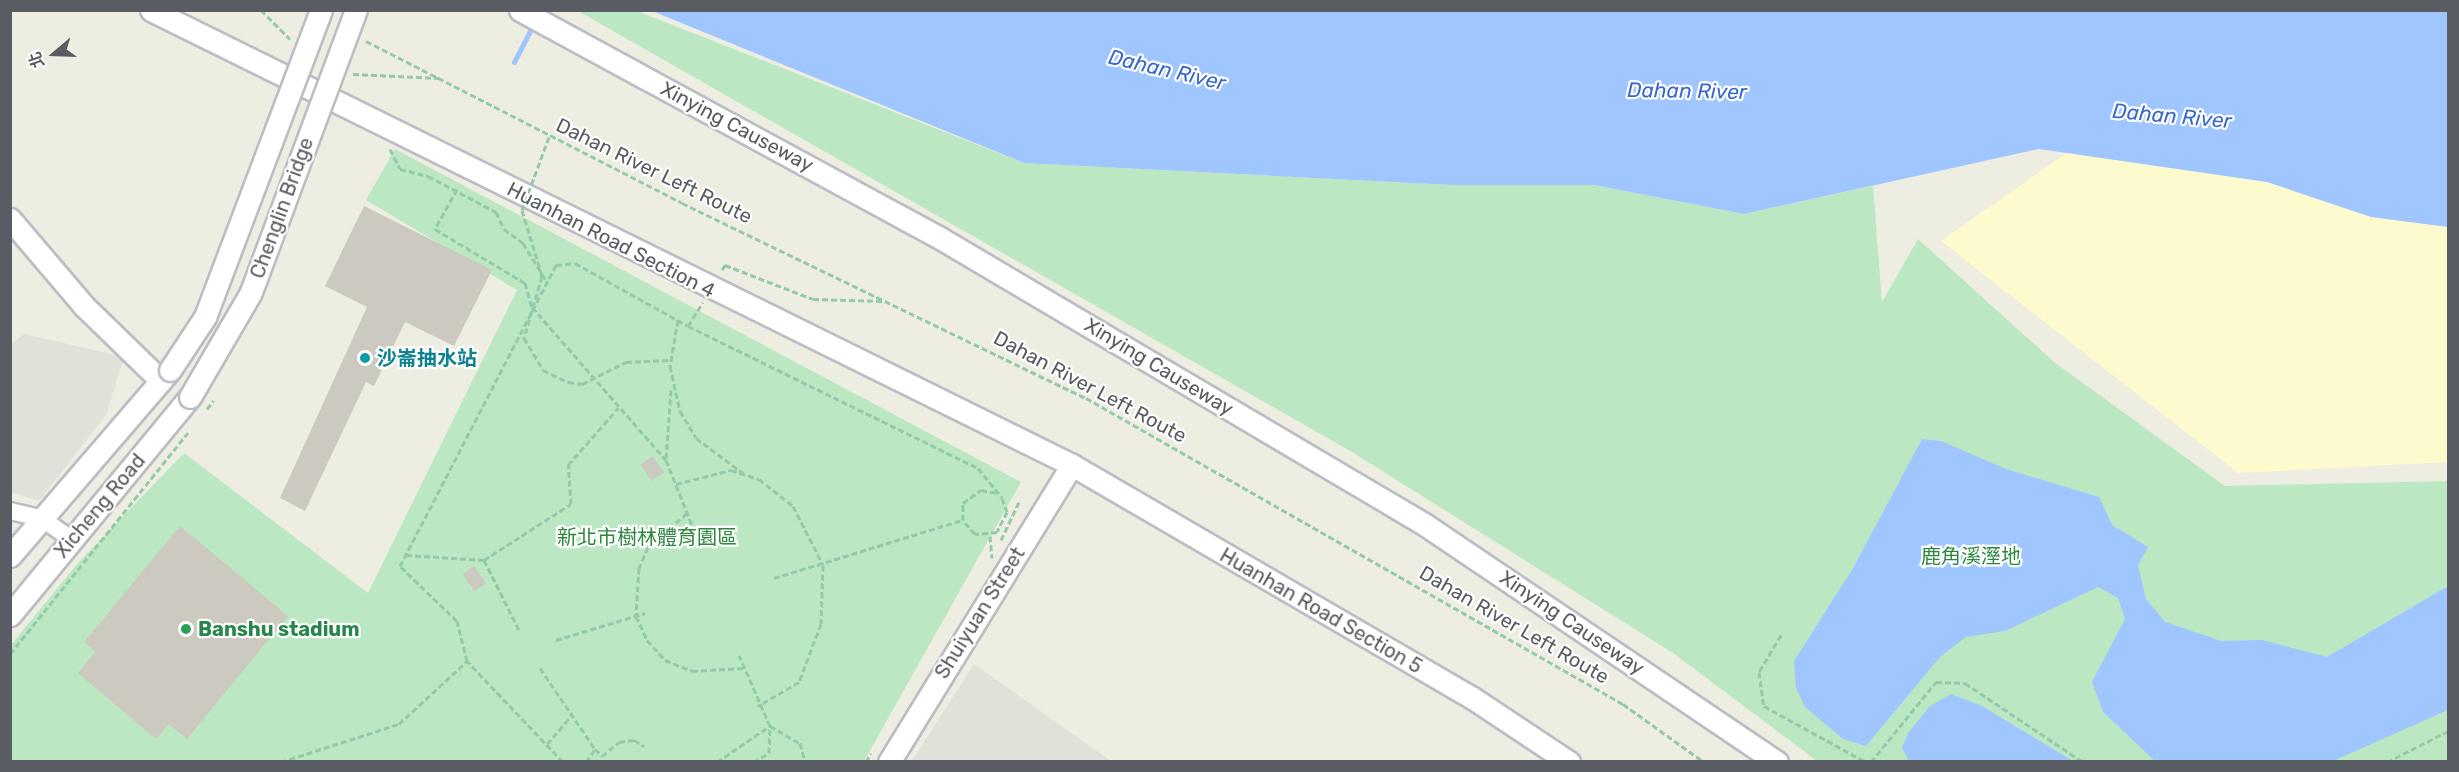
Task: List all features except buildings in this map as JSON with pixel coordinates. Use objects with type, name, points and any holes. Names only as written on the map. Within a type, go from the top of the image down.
[{"type":"street","name":"Huanhan Road Section 4","points":[[151,10],[711,290],[1072,465]]},
{"type":"street","name":"Chenglin Bridge","points":[[165,375],[209,307],[321,10]]},
{"type":"street","name":"Chenglin Bridge","points":[[190,397],[251,292],[356,10]]},
{"type":"street","name":"Xinying Causeway","points":[[520,10],[940,238],[1424,524],[1777,762]]},
{"type":"street","points":[[10,219],[84,306],[165,375]]},
{"type":"street","name":"Xicheng Road","points":[[10,556],[165,375]]},
{"type":"street","name":"Xicheng Road","points":[[10,615],[190,397]]},
{"type":"street","name":"Shuiyuan Street","points":[[889,762],[1072,465]]},
{"type":"street","name":"Huanhan Road Section 5","points":[[1072,465],[1471,698],[1569,762]]},
{"type":"street","points":[[10,511],[41,518],[72,540]]},
{"type":"path","name":"Dahan River Left Route","points":[[366,41],[549,137],[1086,398],[1623,704],[1704,762]]},
{"type":"path","points":[[389,129],[388,147],[400,169],[457,189],[496,212],[504,229],[523,243],[547,282]]},
{"type":"path","points":[[549,137],[522,210],[542,276],[524,338],[543,369],[568,382],[582,384],[627,362],[670,360]]},
{"type":"path","points":[[457,189],[435,229],[525,284],[532,307],[618,408],[666,460],[694,530]]},
{"type":"path","points":[[563,762],[467,661],[458,621],[400,566],[532,307],[556,266],[575,263],[688,326],[978,468],[1006,505],[1006,520],[990,536],[992,559]]},
{"type":"path","points":[[688,326],[724,265],[813,299],[886,302]]},
{"type":"path","points":[[666,460],[671,389],[670,360],[678,320]]},
{"type":"path","points":[[671,389],[696,438],[793,506],[823,565],[821,624],[799,682],[758,706]]},
{"type":"path","points":[[199,418],[214,400]]},
{"type":"path","points":[[406,555],[484,560],[571,504],[568,465],[618,408]]},
{"type":"path","points":[[10,654],[192,428]]},
{"type":"path","points":[[675,484],[706,472],[746,475]]},
{"type":"path","points":[[963,520],[968,497],[981,490],[996,493]]},
{"type":"path","points":[[687,513],[648,547],[639,568],[636,616],[647,640],[665,660],[692,671],[744,668]]},
{"type":"path","points":[[774,578],[823,565],[963,520]]},
{"type":"path","points":[[963,520],[975,534],[990,536]]},
{"type":"path","points":[[484,560],[519,630]]},
{"type":"path","points":[[556,640],[645,613]]},
{"type":"path","points":[[1781,635],[1759,672],[1764,706],[1866,762]]},
{"type":"path","points":[[739,655],[758,706],[770,726],[800,743],[805,762]]},
{"type":"path","points":[[280,762],[399,724],[467,661]]},
{"type":"path","points":[[540,668],[571,716],[602,756],[619,742],[634,740],[644,746]]},
{"type":"path","points":[[1871,762],[1936,682],[1965,683],[2084,762]]},
{"type":"path","points":[[547,744],[571,716]]},
{"type":"path","points":[[717,762],[770,726]]},
{"type":"path","points":[[753,762],[769,753],[770,726]]},
{"type":"path","points":[[2387,762],[2448,731]]},
{"type":"path","points":[[586,762],[595,749]]},
{"type":"shaded area","points":[[24,334],[124,357],[106,415],[39,501],[11,492],[11,344]]},
{"type":"shaded area","points":[[974,664],[1111,761],[912,761]]},
{"type":"green space","name":"鹿角溪溼地","points":[[578,11],[637,11],[1024,163],[1452,185],[1594,185],[1744,214],[1873,186],[1882,302],[1918,239],[2054,362],[2225,486],[2448,481],[2448,761],[1817,761],[1673,653],[1352,452]]},
{"type":"green space","name":"新北市樹林體育園區","points":[[395,149],[1021,482],[864,761],[11,762],[11,645],[78,563],[184,453],[368,593],[517,290],[366,200]]},
{"type":"sand","points":[[2269,11],[2448,11],[2448,462],[2238,473],[1941,241]]},
{"type":"water","name":"Dahan River","points":[[652,11],[2448,11],[2448,227],[2371,217],[2267,182],[2039,149],[1744,214],[1594,185],[1452,185],[1024,163]]},
{"type":"water","points":[[1922,439],[1941,441],[2006,469],[2099,497],[2112,525],[2148,547],[2138,565],[2146,599],[2165,622],[2221,641],[2262,640],[2327,657],[2448,586],[2448,710],[2333,761],[2155,761],[2103,712],[2092,682],[2125,619],[2118,598],[2098,587],[2005,631],[1966,637],[1940,657],[1866,746],[1843,739],[1805,707],[1796,688],[1794,661],[1852,570]]},
{"type":"water","points":[[1951,694],[1982,706],[2073,761],[1909,761],[1902,748],[1908,733],[1929,707]]},
{"type":"waterway","points":[[514,62],[534,23]]},
{"type":"place","name":"沙崙抽水站","points":[[365,358]]},
{"type":"place","name":"Banshu stadium","points":[[186,629]]}]
